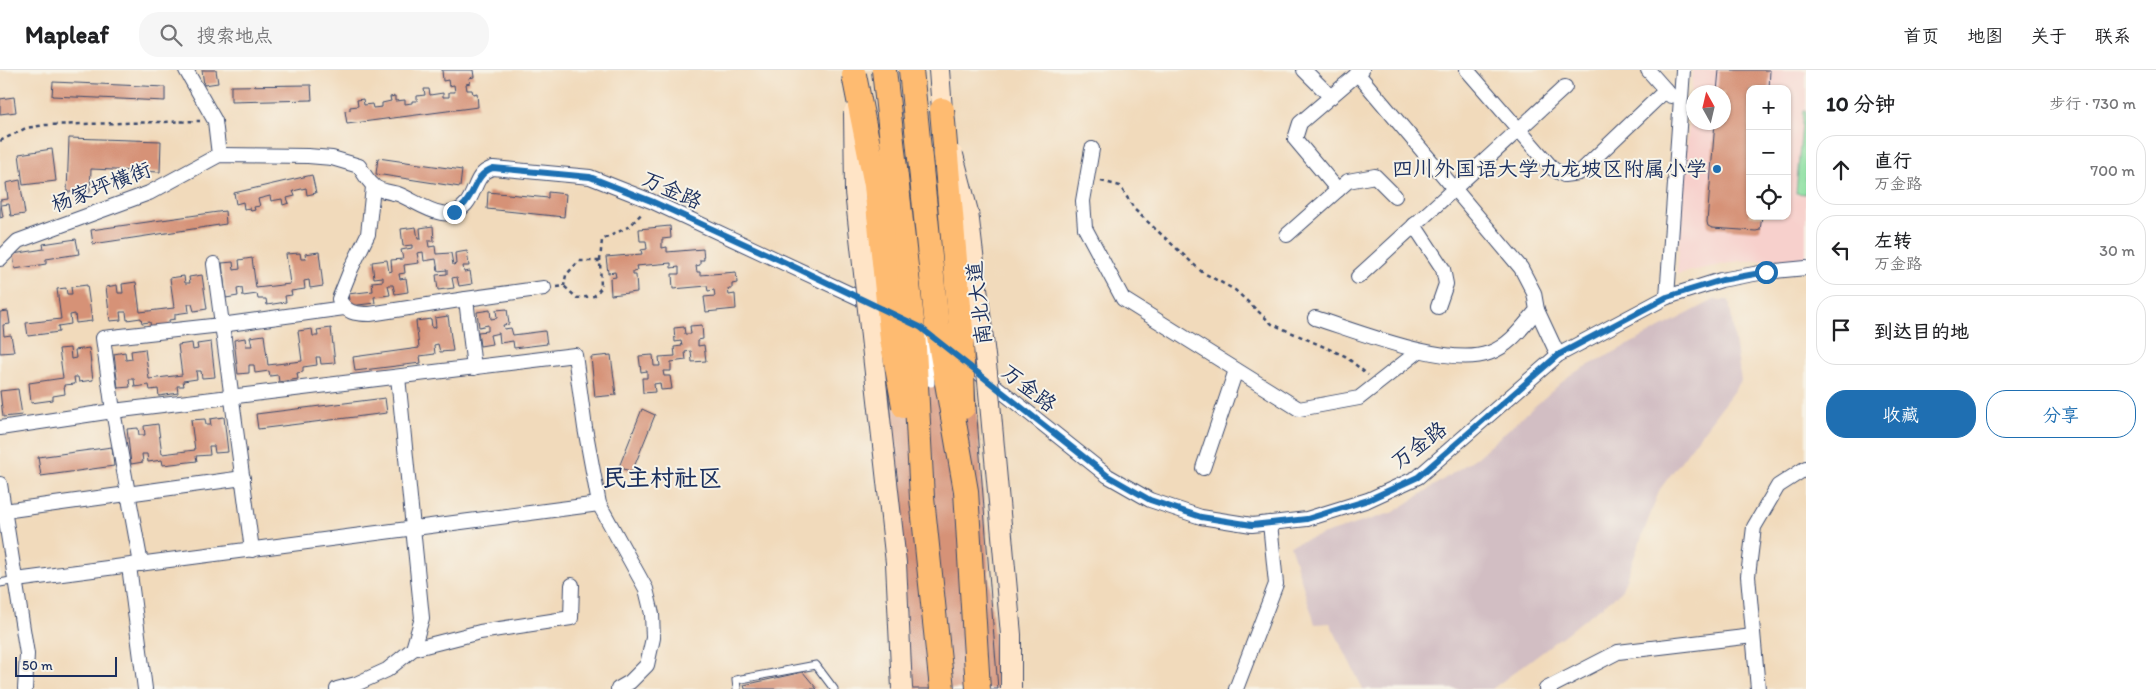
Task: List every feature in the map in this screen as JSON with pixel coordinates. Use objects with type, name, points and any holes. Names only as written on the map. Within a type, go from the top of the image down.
[{"type":"highway","points":[[884,70],[913,329],[922,498],[942,689]]},
{"type":"highway","name":"南北大道","points":[[911,70],[937,326],[966,491],[978,689]]},
{"type":"highway","points":[[854,72],[876,185],[892,339],[922,498]]},
{"type":"highway","points":[[942,110],[961,330],[966,491]]},
{"type":"main road","name":"南北大道","points":[[939,70],[942,110],[968,212],[985,353],[1011,635],[1011,689]]},
{"type":"main road","points":[[854,72],[855,192],[896,563],[902,689]]},
{"type":"street","points":[[186,70],[215,121],[219,155],[332,158],[359,166],[373,187],[368,234],[342,288],[340,299],[344,308],[354,314],[370,314],[544,288]]},
{"type":"street","points":[[1304,70],[1331,97]]},
{"type":"street","points":[[1467,70],[1553,168],[1564,175],[1579,173],[1666,90]]},
{"type":"street","points":[[1648,70],[1680,106]]},
{"type":"street","points":[[1667,297],[1683,70]]},
{"type":"street","points":[[1338,190],[1295,139],[1300,123],[1360,72],[1521,268],[1534,293],[1537,310],[1558,355]]},
{"type":"street","points":[[1358,277],[1565,87]]},
{"type":"street","points":[[1092,149],[1083,201],[1085,228],[1123,299],[1299,409],[1359,398],[1419,351]]},
{"type":"street","name":"杨家坪横街","points":[[0,259],[18,241],[149,193],[219,155]]},
{"type":"street","name":"万金路","points":[[373,187],[400,195],[444,214],[454,212],[466,204],[484,171],[502,168],[590,177],[651,201],[923,325],[1108,476],[1150,500],[1201,517],[1252,525],[1316,517],[1368,500],[1418,477],[1558,355],[1667,297],[1722,280],[1766,272],[1806,268]]},
{"type":"street","points":[[1287,235],[1348,181],[1375,176],[1395,196]]},
{"type":"street","points":[[1414,225],[1443,269],[1446,284],[1438,307]]},
{"type":"street","points":[[214,264],[252,550]]},
{"type":"street","points":[[466,299],[474,368]]},
{"type":"street","points":[[145,689],[128,493],[113,411],[103,338],[221,325],[344,308]]},
{"type":"street","points":[[1315,318],[1419,351],[1469,357],[1490,353],[1512,340],[1537,310]]},
{"type":"street","points":[[0,428],[113,411],[575,355],[585,428],[599,504],[646,589],[652,614],[653,638],[648,665],[626,687]]},
{"type":"street","points":[[1202,468],[1236,370]]},
{"type":"street","points":[[398,377],[422,618],[413,649]]},
{"type":"street","points":[[1754,688],[1754,636],[1748,576],[1754,527],[1778,486],[1806,468]]},
{"type":"street","points":[[3,517],[128,493],[242,478]]},
{"type":"street","points":[[0,484],[3,517],[16,580],[27,654],[25,689]]},
{"type":"street","points":[[16,580],[414,530],[599,504]]},
{"type":"street","points":[[1236,689],[1276,584],[1270,523]]},
{"type":"street","points":[[337,689],[356,684],[387,670],[413,649],[480,632],[571,618],[572,585]]},
{"type":"street","points":[[1546,689],[1618,652],[1754,636]]},
{"type":"lane","points":[[923,325],[928,383]]},
{"type":"lane","points":[[0,582],[16,580]]},
{"type":"lane","points":[[737,689],[736,680],[816,665],[834,689]]},
{"type":"path","points":[[0,141],[26,128],[45,124],[215,121]]},
{"type":"path","points":[[1087,178],[1120,186],[1135,210],[1202,272],[1235,290],[1272,324],[1345,356],[1377,383]]},
{"type":"path","points":[[600,261],[579,261],[566,275],[564,286],[577,298],[594,296],[601,288],[600,261],[602,240],[630,226],[640,217],[651,201]]},
{"type":"shaded area","name":"四川外国语大学九龙坡区附属小学","points":[[1693,70],[1806,70],[1806,260],[1740,261],[1677,274],[1688,130],[1731,130],[1731,85],[1692,85]]},
{"type":"shaded area","points":[[1714,300],[1729,300],[1741,381],[1660,489],[1621,592],[1492,689],[1363,689],[1330,623],[1315,624],[1290,545],[1394,512],[1477,457],[1570,375]]},
{"type":"green space","points":[[1803,111],[1806,111],[1806,194],[1796,193]]},
{"type":"building","points":[[202,70],[216,70],[218,83],[204,85]]},
{"type":"building","points":[[442,70],[473,70],[474,77],[469,78],[470,83],[466,84],[467,90],[472,90],[473,94],[477,93],[478,107],[347,124],[345,111],[350,110],[350,107],[358,106],[357,100],[363,99],[364,105],[372,104],[373,108],[382,107],[382,103],[391,101],[390,97],[395,96],[395,101],[405,100],[405,104],[412,103],[412,101],[417,101],[417,96],[425,95],[424,89],[429,89],[430,95],[443,93],[443,97],[449,97],[449,92],[455,92],[454,85],[449,86],[448,80],[443,81]]},
{"type":"building","points":[[1719,70],[1770,70],[1769,85],[1746,85],[1746,220],[1761,220],[1760,230],[1712,228],[1708,226],[1714,130],[1731,130],[1731,85],[1718,85]]},
{"type":"building","points":[[53,82],[165,87],[165,101],[52,96]]},
{"type":"building","points":[[311,85],[312,100],[231,102],[231,86]]},
{"type":"building","points":[[14,97],[16,112],[0,114],[0,99]]},
{"type":"building","points":[[69,138],[161,141],[160,172],[91,169],[90,192],[67,192]]},
{"type":"building","points":[[52,149],[56,181],[23,185],[19,154]]},
{"type":"building","points":[[378,158],[462,170],[460,187],[376,174]]},
{"type":"building","points":[[312,175],[316,193],[307,195],[306,188],[293,191],[295,196],[287,198],[289,203],[283,205],[282,199],[271,201],[270,196],[258,199],[260,206],[254,207],[255,210],[251,211],[250,208],[244,209],[243,202],[236,204],[234,193]]},
{"type":"building","points":[[20,180],[25,214],[11,216],[9,204],[1,205],[3,217],[0,218],[0,200],[8,199],[6,183]]},
{"type":"building","points":[[488,192],[548,198],[548,192],[566,194],[564,217],[487,209]]},
{"type":"building","points":[[225,211],[226,224],[93,244],[91,230]]},
{"type":"building","points":[[433,226],[434,241],[428,241],[429,247],[435,246],[436,254],[451,253],[453,265],[456,264],[455,253],[467,251],[469,266],[463,266],[464,272],[470,271],[472,284],[459,286],[457,277],[452,278],[454,288],[438,290],[436,275],[447,274],[447,270],[438,271],[436,259],[424,261],[423,252],[417,253],[419,263],[404,265],[405,273],[399,274],[400,279],[406,278],[408,292],[395,294],[393,285],[388,285],[390,295],[374,297],[375,303],[350,306],[348,294],[373,291],[372,282],[383,281],[383,277],[374,278],[372,262],[387,260],[389,272],[392,271],[391,260],[403,259],[401,250],[412,248],[412,245],[403,246],[401,229],[416,227],[418,239],[421,239],[420,228]]},
{"type":"building","points":[[670,226],[671,238],[662,239],[662,248],[667,247],[667,252],[703,249],[704,260],[700,260],[700,265],[696,266],[697,272],[700,272],[700,275],[736,272],[737,283],[732,284],[732,289],[728,289],[729,295],[735,294],[736,309],[706,312],[704,297],[715,296],[714,290],[708,291],[707,286],[673,289],[672,274],[679,274],[679,267],[671,268],[671,263],[636,266],[637,270],[633,271],[633,275],[636,275],[637,292],[611,295],[610,278],[616,277],[615,272],[608,273],[606,257],[642,254],[641,250],[647,249],[646,241],[640,241],[639,229]]},
{"type":"building","points":[[76,239],[79,254],[46,259],[46,264],[15,269],[13,254],[44,249],[43,244]]},
{"type":"building","points":[[319,252],[323,286],[310,288],[309,280],[304,281],[305,289],[291,291],[292,295],[285,296],[286,302],[267,305],[266,299],[258,299],[257,294],[243,296],[242,288],[237,289],[238,296],[226,298],[222,263],[233,262],[234,270],[240,269],[239,260],[252,258],[256,288],[290,284],[286,254],[300,253],[301,259],[306,259],[305,254]]},
{"type":"building","points":[[202,275],[207,309],[194,311],[192,304],[188,304],[189,312],[175,314],[175,319],[169,320],[170,326],[151,329],[150,322],[142,323],[141,318],[127,320],[126,312],[120,312],[121,320],[110,321],[106,287],[117,285],[118,293],[123,293],[122,284],[136,282],[140,312],[174,308],[170,278],[184,276],[185,283],[190,283],[189,277]]},
{"type":"building","points":[[87,285],[92,321],[76,323],[75,314],[70,315],[71,324],[58,326],[59,332],[28,336],[26,323],[61,319],[57,289],[66,288],[67,294],[72,294],[71,287]]},
{"type":"building","points":[[507,309],[509,324],[503,325],[504,329],[511,328],[513,335],[545,331],[547,344],[514,348],[513,341],[500,343],[499,333],[490,335],[492,344],[480,346],[478,332],[488,331],[488,325],[479,327],[477,312],[490,310],[491,319],[497,318],[496,310]]},
{"type":"building","points":[[8,311],[10,324],[3,325],[4,336],[11,335],[14,352],[0,353],[0,312]]},
{"type":"building","points":[[448,316],[453,351],[440,352],[438,344],[434,345],[435,354],[420,356],[421,363],[355,371],[353,357],[419,348],[416,321],[431,319],[432,328],[436,327],[435,318]]},
{"type":"building","points":[[702,325],[703,339],[698,340],[698,346],[704,345],[706,361],[692,362],[691,351],[685,352],[686,360],[671,362],[671,371],[663,371],[664,376],[670,376],[672,389],[661,390],[660,383],[654,384],[655,392],[643,393],[642,378],[647,378],[647,371],[641,372],[639,356],[653,355],[654,366],[660,366],[659,357],[675,356],[674,347],[682,346],[681,341],[675,342],[674,328],[684,327],[685,334],[691,334],[690,326]]},
{"type":"building","points":[[331,328],[335,363],[321,364],[320,357],[316,357],[317,365],[303,367],[303,372],[297,373],[298,379],[279,382],[278,375],[270,376],[269,371],[255,373],[254,365],[249,365],[249,373],[238,374],[234,340],[245,338],[246,346],[252,346],[250,337],[264,335],[268,365],[302,361],[298,331],[312,329],[313,336],[318,336],[317,330]]},
{"type":"building","points":[[211,342],[215,377],[202,378],[201,371],[196,371],[197,379],[183,381],[184,386],[177,386],[178,393],[159,396],[158,389],[150,390],[149,385],[135,387],[134,379],[129,379],[130,387],[118,388],[114,354],[125,352],[126,360],[132,359],[131,351],[145,349],[149,379],[182,375],[178,345],[192,343],[193,350],[198,349],[197,344]]},
{"type":"building","points":[[70,348],[71,359],[76,358],[75,350],[89,348],[93,380],[79,382],[78,377],[74,377],[75,384],[64,385],[65,394],[53,396],[53,400],[31,403],[29,383],[63,378],[59,349]]},
{"type":"building","points":[[611,355],[616,395],[595,397],[591,357]]},
{"type":"building","points":[[974,379],[998,689],[910,689],[888,387]]},
{"type":"building","points":[[18,389],[22,415],[3,417],[0,391]]},
{"type":"building","points":[[385,398],[387,413],[258,429],[256,414]]},
{"type":"building","points":[[642,409],[655,415],[632,472],[619,467]]},
{"type":"building","points":[[224,417],[228,452],[215,453],[214,446],[209,446],[210,455],[196,456],[197,461],[163,465],[162,460],[148,462],[147,454],[142,454],[143,462],[131,464],[127,429],[138,428],[139,435],[145,435],[144,426],[158,424],[162,454],[195,450],[191,420],[205,419],[206,425],[211,425],[210,419]]},
{"type":"building","points":[[112,447],[114,466],[41,476],[38,457]]},
{"type":"building","points":[[803,672],[817,689],[745,689],[744,685]]},
{"type":"place","name":"四川外国语大学九龙坡区附属小学","points":[[1717,169]]},
{"type":"district","name":"民主村社区","points":[[662,478]]},
{"type":"route","points":[[454,212],[466,204],[484,171],[493,168],[590,177],[651,201],[920,327],[1108,476],[1150,500],[1201,517],[1252,525],[1307,519],[1368,500],[1418,477],[1558,355],[1667,297],[1722,280],[1766,272]]}]
